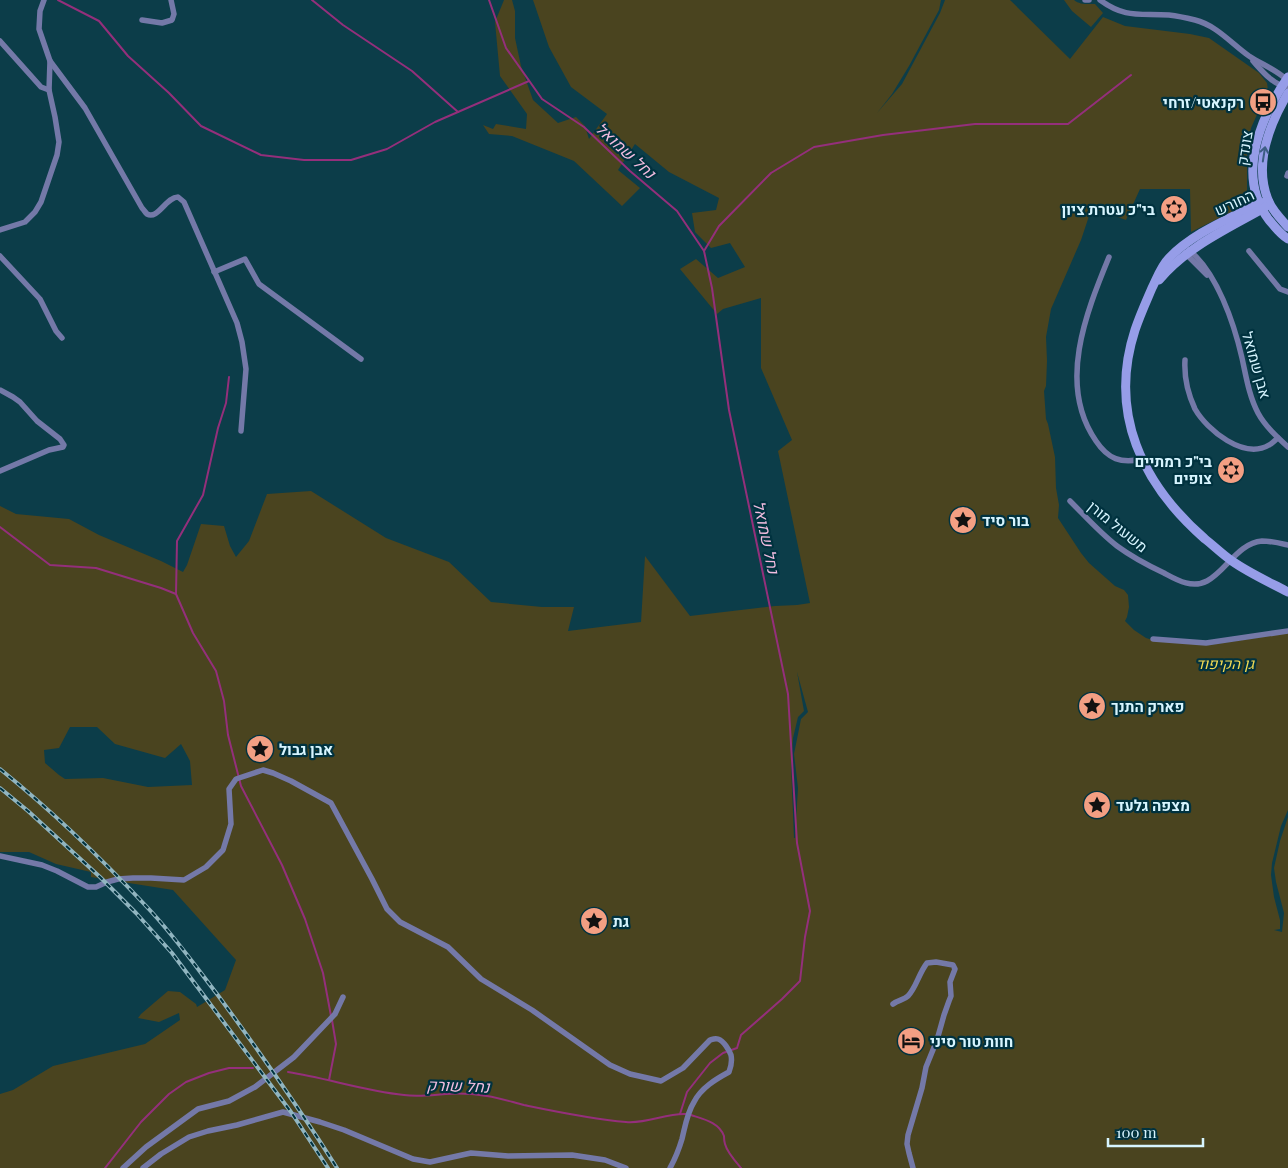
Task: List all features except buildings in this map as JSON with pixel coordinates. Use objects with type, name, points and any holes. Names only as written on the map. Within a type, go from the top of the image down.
[{"type":"street","points":[[44,0],[40,11],[39,29],[50,60],[85,108],[142,208],[148,214],[156,214],[171,198],[182,198],[184,202],[237,323],[246,369],[241,431]]},
{"type":"street","points":[[142,20],[162,23],[172,20],[174,14],[171,0]]},
{"type":"street","points":[[1100,0],[1117,10],[1135,15],[1171,15],[1203,22],[1248,55],[1265,73],[1287,84]]},
{"type":"street","points":[[0,41],[41,87],[49,90]]},
{"type":"street","points":[[0,230],[25,222],[35,212],[41,202],[57,155],[59,142],[49,90],[50,60]]},
{"type":"street","name":"צונדק","points":[[1287,84],[1264,150],[1263,172],[1269,202],[1288,227]]},
{"type":"street","name":"צונדק","points":[[1287,84],[1264,118],[1255,148],[1253,172],[1254,185],[1261,206],[1280,233],[1288,239]]},
{"type":"street","name":"החורש","points":[[1231,560],[1183,518],[1152,479],[1142,459],[1127,411],[1125,389],[1126,366],[1139,318],[1152,288],[1186,250],[1217,234],[1269,202]]},
{"type":"street","name":"אבן שמואל","points":[[1186,250],[1213,282],[1223,299],[1232,322],[1254,404],[1259,414],[1266,425],[1288,447]]},
{"type":"street","points":[[1249,250],[1280,289],[1288,292]]},
{"type":"street","points":[[0,256],[40,300],[56,331],[62,338]]},
{"type":"street","points":[[1109,257],[1089,308],[1080,348],[1077,365],[1079,403],[1084,420],[1106,454],[1122,461],[1142,459]]},
{"type":"street","points":[[214,272],[245,259],[259,284],[361,359]]},
{"type":"street","points":[[1185,360],[1186,380],[1192,400],[1196,410],[1211,430],[1231,443],[1250,448],[1264,448],[1278,438]]},
{"type":"street","points":[[0,390],[20,402],[37,421],[60,439],[64,445],[0,471]]},
{"type":"street","name":"משעול מורן","points":[[1070,501],[1105,536],[1118,546],[1145,564],[1181,582],[1191,584],[1206,582],[1217,574],[1244,547],[1256,542],[1270,541],[1288,545]]},
{"type":"street","points":[[1231,560],[1288,592]]},
{"type":"street","points":[[1153,638],[1206,643],[1288,631]]},
{"type":"street","points":[[0,856],[57,871],[88,887],[96,887],[118,879],[184,880],[206,867],[223,850],[231,824],[229,789],[236,779],[263,770],[291,780],[331,803],[387,909],[400,922],[448,947],[480,979],[532,1010],[610,1065],[630,1074],[661,1081],[683,1068],[710,1040],[720,1039],[731,1055],[729,1072],[706,1087],[693,1103],[670,1168]]},
{"type":"street","points":[[893,1004],[908,995],[921,970],[927,963],[936,962],[952,965],[955,970],[950,982],[949,1002],[926,1067],[922,1088],[908,1135],[908,1153],[913,1168]]},
{"type":"street","points":[[123,1168],[198,1109],[229,1101],[255,1087],[294,1057],[335,1014],[343,997]]},
{"type":"street","points":[[142,1168],[189,1137],[283,1112],[344,1130],[413,1159],[430,1162],[471,1153],[508,1156],[572,1155],[605,1160],[626,1168]]},
{"type":"green space","name":"גן הקיפוד","points":[[504,0],[512,0],[515,11],[515,38],[521,66],[533,100],[558,123],[576,117],[585,126],[589,139],[607,114],[571,87],[549,47],[533,0],[941,0],[939,10],[909,66],[892,94],[877,113],[902,84],[945,0],[1010,0],[1070,59],[1103,17],[1125,26],[1209,38],[1259,73],[1267,83],[1268,90],[1251,128],[1247,150],[1247,199],[1245,205],[1191,232],[1190,189],[1140,189],[1126,220],[1097,210],[1095,214],[1090,213],[1081,240],[1051,309],[1046,337],[1047,361],[1044,391],[1046,419],[1055,457],[1056,488],[1059,505],[1058,518],[1089,563],[1128,595],[1129,607],[1125,621],[1134,630],[1146,638],[1156,641],[1209,645],[1288,633],[1288,810],[1281,826],[1271,875],[1280,920],[1280,929],[1274,930],[1282,932],[1284,913],[1274,868],[1288,817],[1288,1168],[0,1168],[0,1094],[13,1090],[53,1066],[145,1044],[180,1020],[179,1013],[159,1022],[138,1018],[141,1014],[168,991],[180,992],[196,1004],[197,1007],[225,990],[236,960],[173,890],[91,877],[91,872],[56,864],[29,852],[0,852],[0,506],[16,514],[69,519],[99,535],[183,572],[201,524],[224,526],[230,546],[236,557],[249,541],[267,494],[311,491],[386,538],[449,562],[491,602],[542,607],[574,607],[568,631],[641,622],[645,556],[690,616],[810,603],[778,451],[792,440],[761,368],[761,298],[723,309],[717,314],[680,269],[696,259],[718,278],[745,267],[730,243],[711,248],[695,232],[692,213],[716,210],[719,198],[669,172],[635,144],[618,170],[640,188],[622,206],[574,161],[512,136],[489,134],[483,125],[493,129],[496,124],[526,129],[527,114],[500,76],[495,22]],"holes":[[[797,672],[808,712],[801,719],[794,754],[798,788],[794,838],[791,765],[793,738],[798,717],[804,711]],[[70,727],[97,727],[115,744],[165,758],[181,744],[190,761],[192,785],[148,787],[103,778],[65,779],[45,763],[44,750],[59,748]]]},
{"type":"green space","points":[[1064,0],[1095,4],[1103,13],[1091,27],[1072,11]]},
{"type":"waterway","points":[[58,0],[99,21],[128,56],[169,93],[201,126],[261,155],[304,160],[351,160],[387,149],[435,122],[529,81]]},
{"type":"waterway","points":[[312,0],[343,25],[412,71],[458,112]]},
{"type":"waterway","name":"נחל שמואל","points":[[489,0],[506,48],[542,99],[584,127],[630,171],[677,211],[704,251],[712,288],[729,410],[788,694],[797,843],[810,911],[800,981],[741,1035],[737,1048],[723,1053],[710,1063],[687,1092],[680,1114]]},
{"type":"waterway","points":[[704,251],[719,226],[771,173],[814,147],[883,135],[975,124],[1068,124],[1131,75]]},
{"type":"waterway","points":[[229,377],[226,403],[218,428],[203,495],[177,541],[176,594],[193,633],[216,671],[224,701],[228,735],[241,786],[282,865],[305,919],[323,973],[331,1016]]},
{"type":"waterway","points":[[0,527],[50,565],[96,568],[176,594]]},
{"type":"waterway","points":[[329,1080],[336,1044],[332,1020]]},
{"type":"waterway","name":"נחל שורק","points":[[105,1168],[141,1122],[169,1094],[186,1082],[229,1068],[253,1068]]},
{"type":"waterway","name":"נחל שורק","points":[[288,1072],[360,1088],[414,1096],[482,1095],[562,1113],[613,1121],[634,1122],[686,1114]]},
{"type":"waterway","name":"נחל שורק","points":[[691,1115],[715,1124],[722,1131],[728,1150],[741,1168]]},
{"type":"railway","points":[[0,769],[75,835],[156,916],[183,949],[248,1037],[337,1168]]},
{"type":"railway","points":[[0,788],[100,877],[172,953],[291,1112],[328,1168]]},
{"type":"place","name":"רקנאטי/זרחי","points":[[1263,102]]},
{"type":"place","name":"בי\"כ עטרת ציון","points":[[1174,209]]},
{"type":"place","name":"בי\"כ רמתיים צופים","points":[[1231,470]]},
{"type":"place","name":"בור סיד","points":[[963,520]]},
{"type":"place","name":"פארק התנך","points":[[1092,706]]},
{"type":"place","name":"אבן גבול","points":[[260,749]]},
{"type":"place","name":"מצפה גלעד","points":[[1097,805]]},
{"type":"place","name":"גת","points":[[594,921]]},
{"type":"place","name":"חוות טור סיני","points":[[911,1041]]}]
